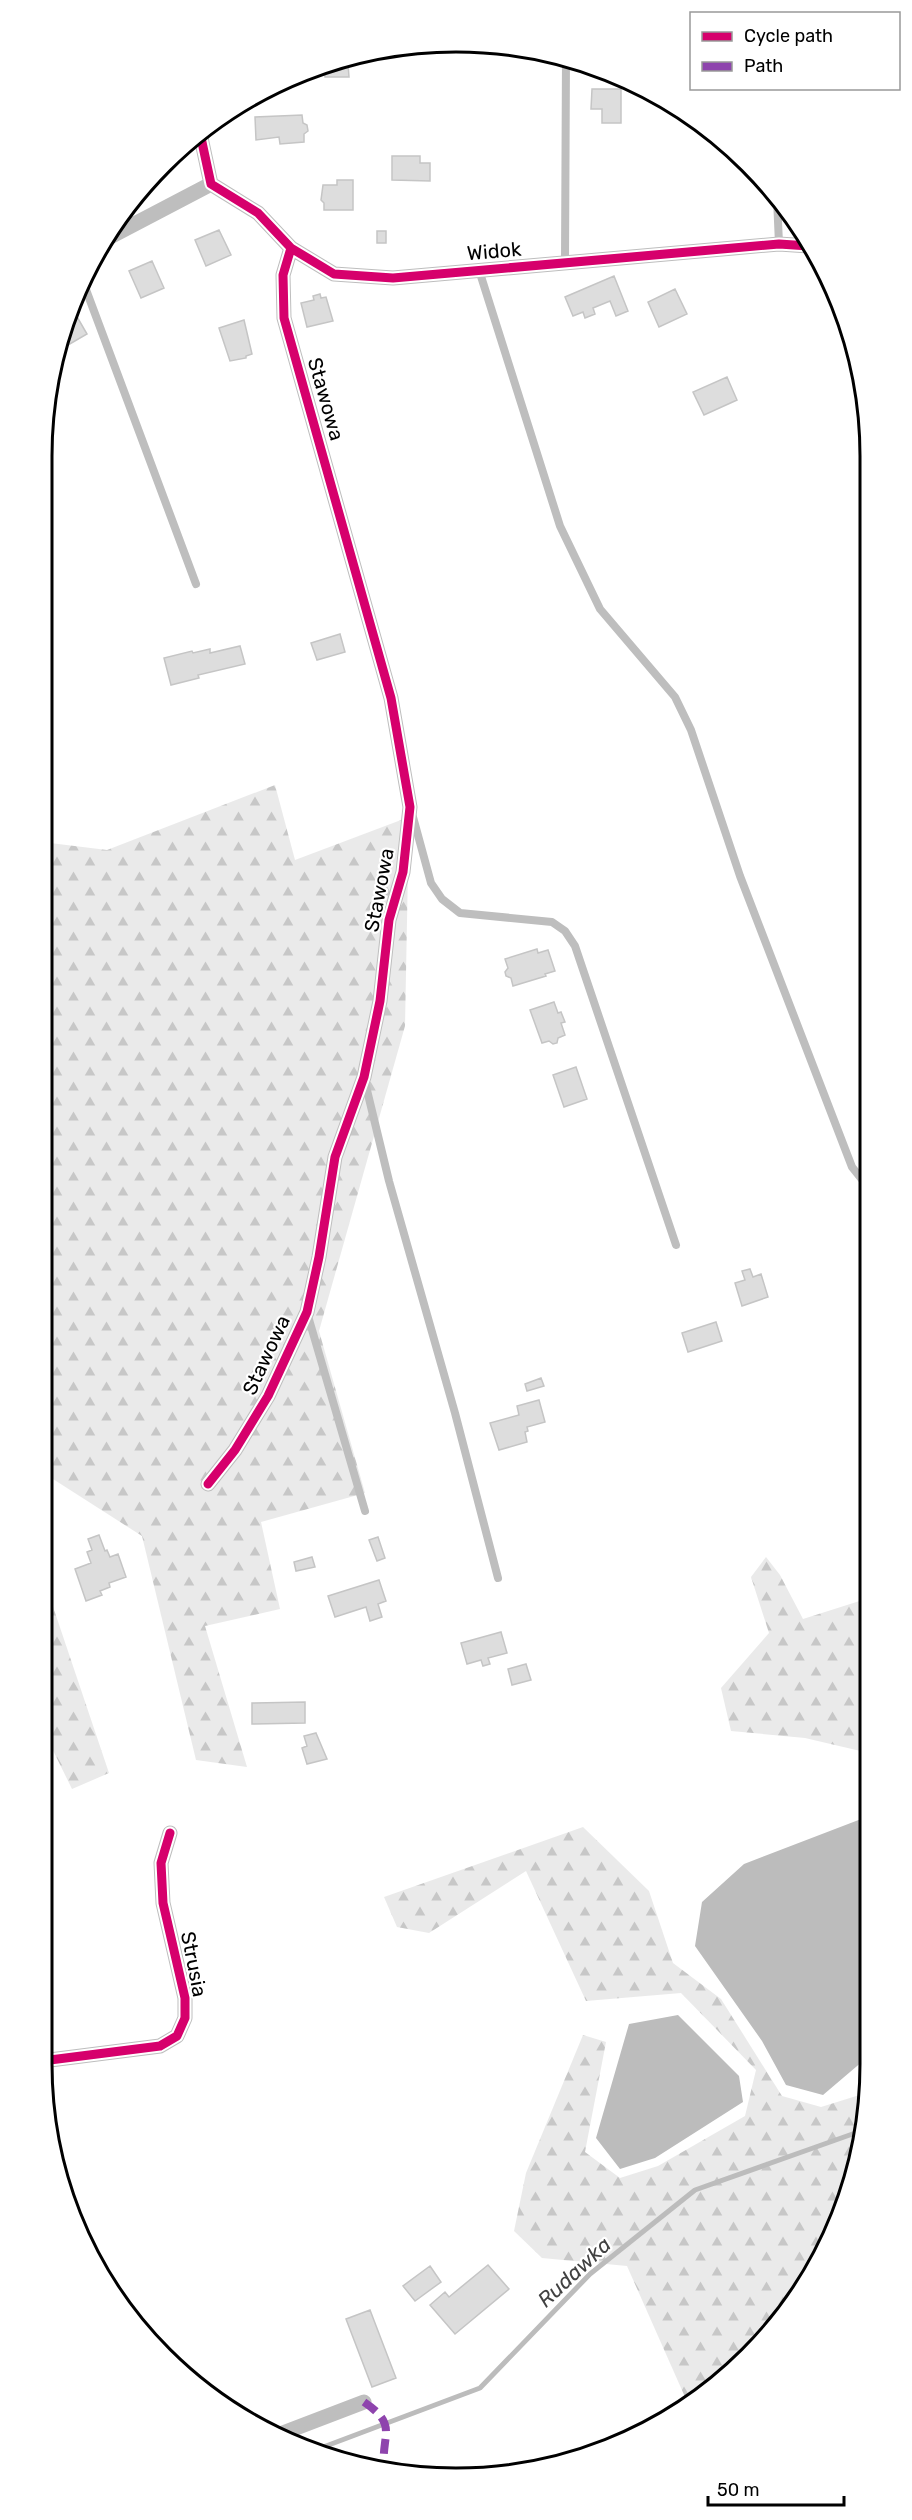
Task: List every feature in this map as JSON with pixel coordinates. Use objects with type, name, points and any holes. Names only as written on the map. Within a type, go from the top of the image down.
[{"type":"street","points":[[122,231],[211,184],[202,143]]},
{"type":"street","name":"Widok","points":[[211,184],[258,213],[291,248],[334,274],[393,278],[779,244],[800,245]]},
{"type":"street","name":"Stawowa","points":[[208,1484],[235,1450],[268,1396],[307,1312],[319,1257],[335,1157],[364,1077],[380,1001],[389,920],[404,872],[410,807],[391,698],[284,318],[283,275],[291,248]]},
{"type":"street","name":"Strusia","points":[[52,2060],[160,2046],[177,2036],[185,2018],[184,1998],[163,1903],[161,1863],[170,1833]]},
{"type":"street","points":[[289,2431],[364,2402]]},
{"type":"lane","points":[[565,262],[566,68]]},
{"type":"lane","points":[[778,212],[779,244]]},
{"type":"lane","points":[[479,270],[560,526],[600,609],[675,697],[691,730],[740,876],[848,1157],[860,1178]]},
{"type":"lane","points":[[87,293],[196,585]]},
{"type":"lane","points":[[410,807],[431,883],[442,899],[460,913],[552,922],[565,931],[575,946],[676,1245]]},
{"type":"lane","points":[[364,1077],[389,1182],[455,1413],[498,1578]]},
{"type":"lane","points":[[307,1312],[365,1511]]},
{"type":"green space","points":[[275,785],[295,860],[409,817],[405,1026],[319,1331],[365,1493],[261,1522],[280,1609],[205,1626],[247,1767],[196,1760],[142,1536],[52,1478],[52,843],[107,850]]},
{"type":"green space","points":[[766,1557],[780,1575],[803,1619],[860,1601],[860,1751],[805,1738],[731,1731],[721,1688],[769,1633],[751,1577]]},
{"type":"green space","points":[[52,1604],[109,1773],[72,1789],[52,1748]]},
{"type":"green space","points":[[583,1827],[649,1891],[673,1963],[721,1999],[782,2096],[821,2107],[858,2095],[852,2143],[838,2194],[818,2242],[805,2266],[776,2310],[759,2330],[722,2367],[685,2396],[627,2266],[542,2258],[514,2231],[526,2173],[583,2035],[606,2042],[585,2152],[620,2178],[658,2166],[745,2116],[756,2070],[681,1993],[586,2001],[526,1871],[429,1933],[397,1927],[384,1897]]},
{"type":"shaded area","points":[[860,1819],[860,2064],[823,2095],[786,2085],[762,2041],[695,1946],[702,1902],[744,1864]]},
{"type":"shaded area","points":[[678,2015],[739,2076],[743,2102],[655,2158],[620,2169],[596,2138],[629,2024]]},
{"type":"building","points":[[348,67],[349,77],[325,77],[325,74]]},
{"type":"building","points":[[592,89],[621,89],[621,123],[602,123],[602,109],[591,109]]},
{"type":"building","points":[[302,115],[303,123],[307,125],[308,131],[304,134],[304,142],[280,144],[279,137],[256,140],[255,117]]},
{"type":"building","points":[[392,156],[420,156],[420,163],[430,163],[430,181],[392,180]]},
{"type":"building","points":[[337,180],[353,180],[353,210],[324,210],[324,203],[321,200],[323,185],[337,185]]},
{"type":"building","points":[[219,230],[231,255],[206,266],[195,240]]},
{"type":"building","points":[[377,231],[386,231],[386,243],[377,243]]},
{"type":"building","points":[[152,261],[164,288],[141,298],[129,271]]},
{"type":"building","points":[[614,276],[628,311],[616,316],[610,301],[593,308],[595,314],[585,318],[583,312],[573,316],[565,297]]},
{"type":"building","points":[[675,289],[687,314],[659,327],[648,302]]},
{"type":"building","points":[[320,294],[321,298],[326,297],[333,321],[307,327],[301,303],[314,300],[313,296]]},
{"type":"building","points":[[77,317],[87,334],[68,345]]},
{"type":"building","points":[[244,320],[252,354],[246,358],[230,361],[219,328]]},
{"type":"building","points":[[727,377],[737,400],[704,415],[693,392]]},
{"type":"building","points":[[340,634],[345,652],[317,660],[311,643]]},
{"type":"building","points":[[240,646],[245,664],[198,675],[199,678],[171,685],[164,658],[192,651],[193,653],[210,649],[210,653]]},
{"type":"building","points":[[537,949],[538,953],[548,950],[555,971],[513,986],[511,978],[506,976],[505,972],[508,968],[505,959]]},
{"type":"building","points":[[554,1002],[565,1022],[561,1023],[565,1035],[558,1038],[557,1043],[553,1044],[549,1041],[542,1043],[530,1010]]},
{"type":"building","points":[[576,1067],[587,1099],[564,1107],[553,1075]]},
{"type":"building","points":[[750,1269],[753,1277],[761,1274],[768,1297],[742,1306],[735,1283],[745,1280],[742,1271]]},
{"type":"building","points":[[716,1322],[722,1341],[688,1352],[682,1333]]},
{"type":"building","points":[[541,1378],[544,1386],[527,1391],[525,1384]]},
{"type":"building","points":[[539,1400],[545,1422],[527,1427],[528,1431],[525,1432],[527,1442],[499,1450],[490,1423],[519,1415],[517,1406]]},
{"type":"building","points":[[99,1535],[110,1557],[118,1554],[126,1577],[109,1583],[110,1587],[100,1591],[102,1595],[86,1601],[75,1569],[91,1563],[87,1552],[92,1550],[88,1539]]},
{"type":"building","points":[[378,1537],[385,1558],[377,1561],[369,1540]]},
{"type":"building","points":[[312,1557],[315,1567],[296,1571],[294,1562]]},
{"type":"building","points":[[379,1580],[386,1601],[378,1604],[382,1617],[370,1621],[366,1607],[335,1617],[328,1596]]},
{"type":"building","points":[[501,1632],[507,1653],[488,1658],[490,1664],[483,1666],[481,1660],[467,1664],[461,1643]]},
{"type":"building","points":[[526,1664],[531,1680],[512,1685],[508,1669]]},
{"type":"building","points":[[305,1702],[305,1723],[252,1724],[252,1703]]},
{"type":"building","points":[[316,1733],[327,1759],[307,1764],[302,1748],[307,1746],[304,1736]]},
{"type":"building","points":[[488,2265],[509,2289],[455,2334],[430,2305],[445,2292],[449,2297]]},
{"type":"building","points":[[430,2266],[441,2282],[415,2301],[403,2286]]},
{"type":"building","points":[[370,2310],[396,2378],[372,2387],[346,2319]]},
{"type":"waterway","name":"Rudawka","points":[[326,2446],[480,2388],[590,2274],[695,2190],[853,2134]]},
{"type":"marked path","points":[[364,2402],[375,2410],[385,2424],[384,2461]]},
{"type":"cycle path","points":[[202,143],[211,184],[258,213],[291,248],[334,274],[393,278],[779,244],[800,245]]},
{"type":"cycle path","points":[[208,1484],[235,1450],[268,1396],[307,1312],[319,1257],[335,1157],[364,1077],[380,1001],[389,920],[403,872],[410,807],[391,698],[284,318],[283,275],[291,248]]},
{"type":"cycle path","points":[[52,2060],[160,2046],[177,2036],[185,2018],[185,1998],[163,1903],[161,1863],[170,1833]]}]
